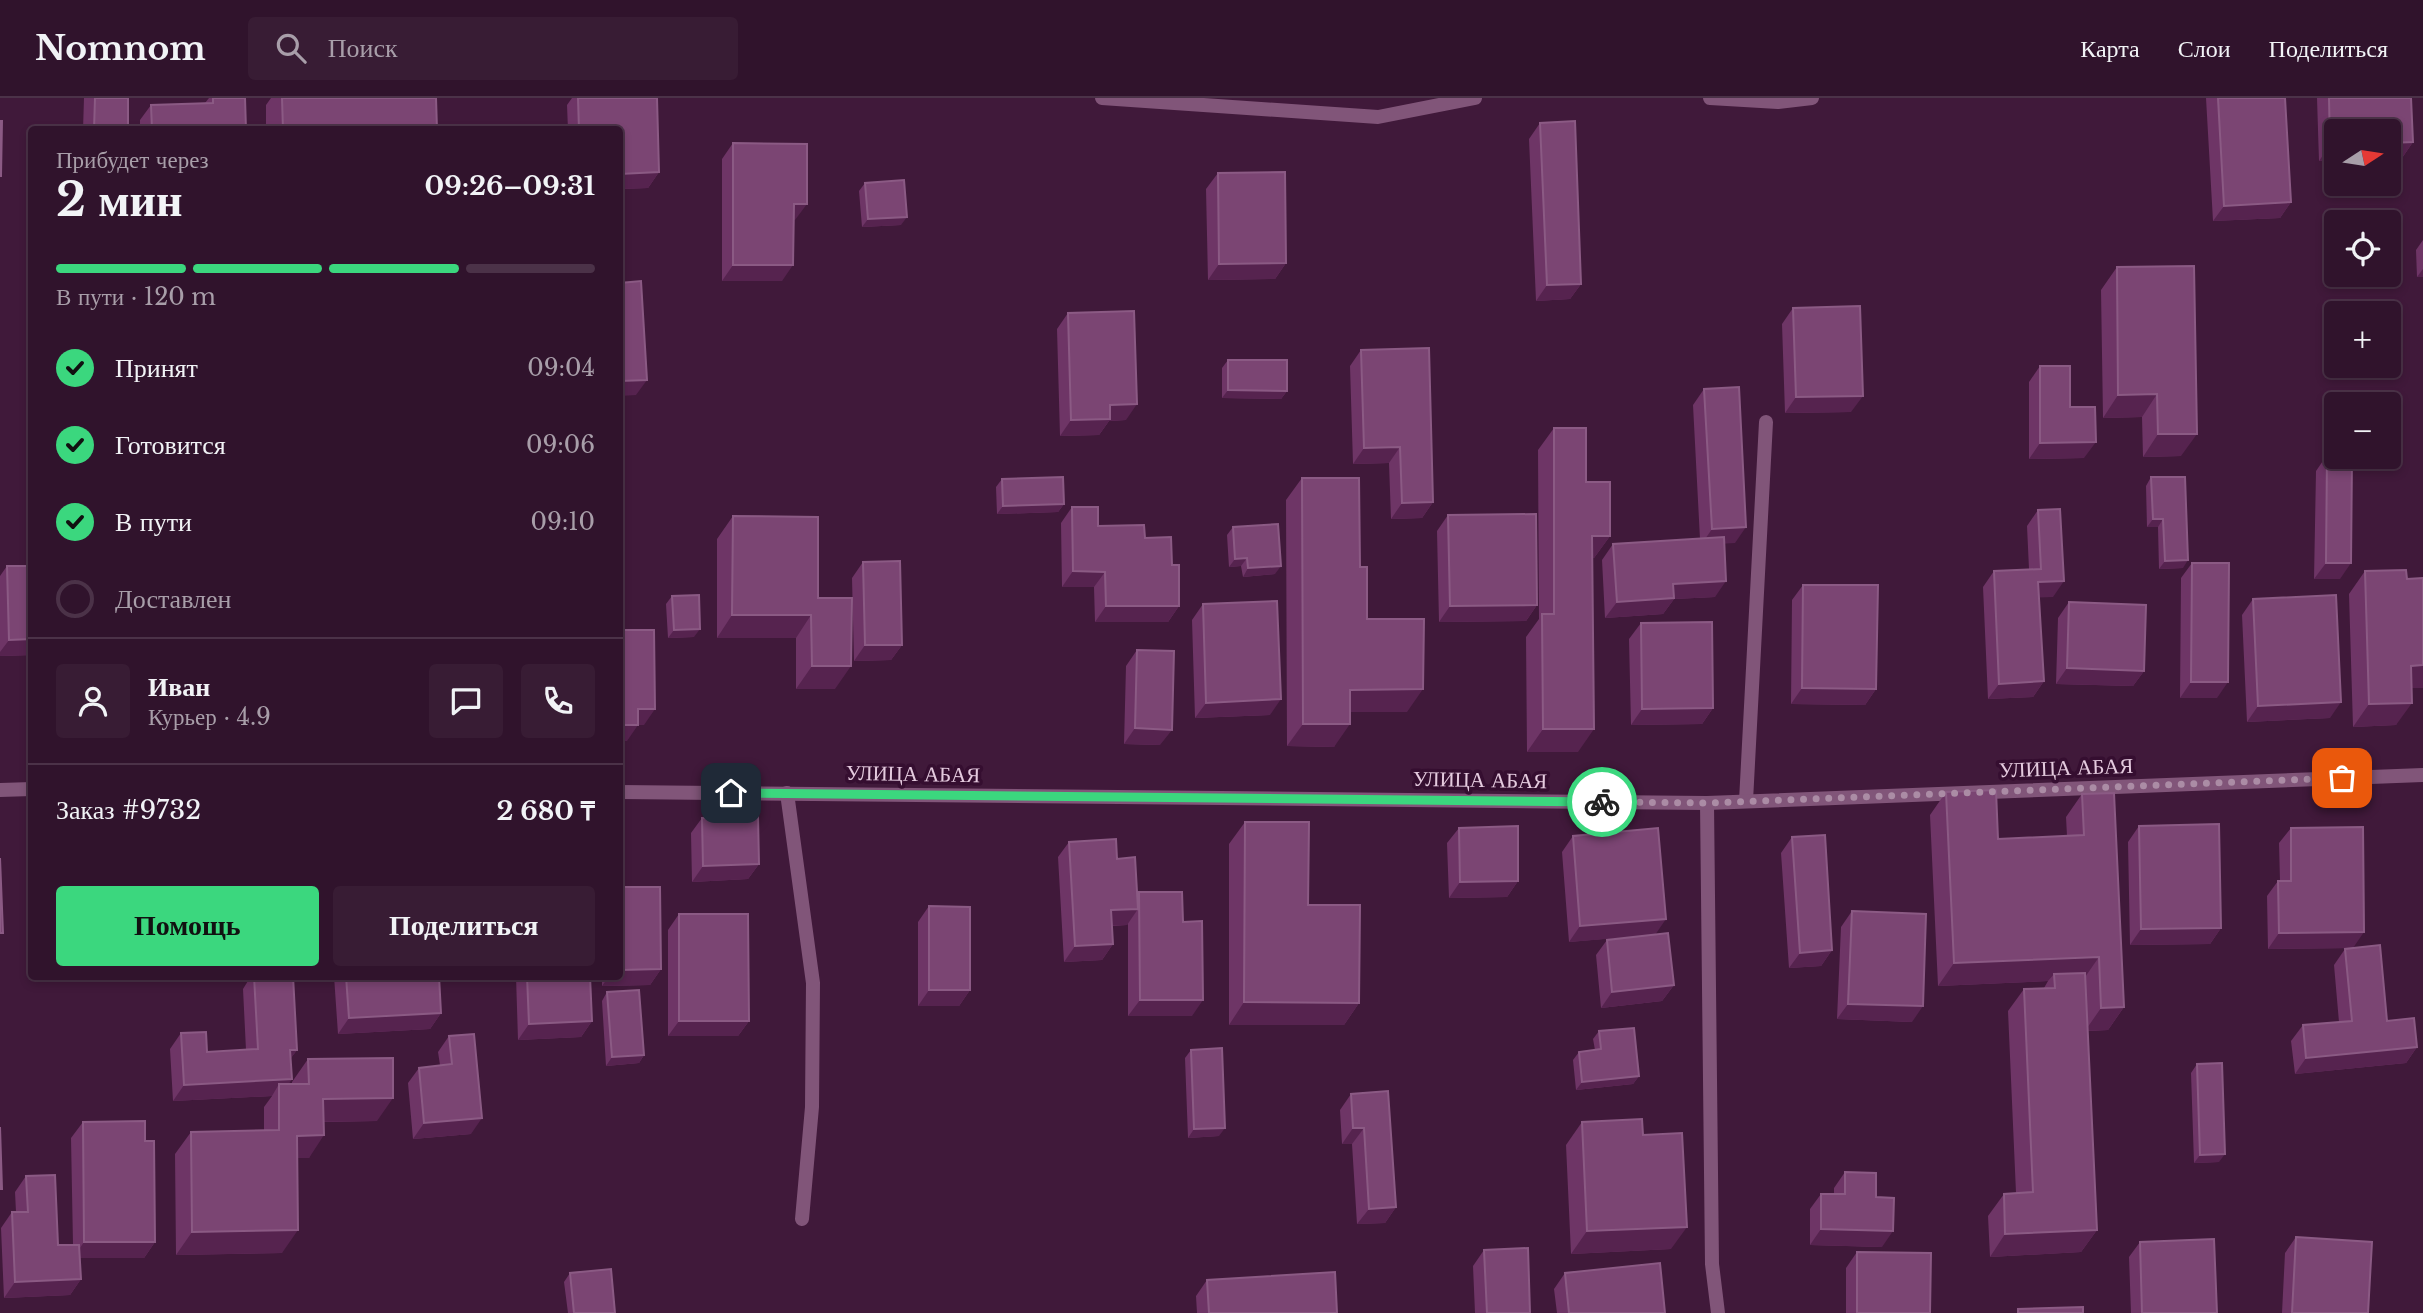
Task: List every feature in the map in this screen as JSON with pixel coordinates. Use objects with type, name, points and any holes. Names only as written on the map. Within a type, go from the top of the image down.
[{"type":"street","points":[[1102,98],[1378,117],[1475,98]]},
{"type":"street","points":[[1710,98],[1778,102],[1812,98]]},
{"type":"street","points":[[1746,801],[1766,422]]},
{"type":"street","name":"УЛИЦА АБАЯ","points":[[623,792],[1707,803],[2423,775]]},
{"type":"street","points":[[0,790],[28,789]]},
{"type":"street","points":[[787,793],[813,983],[812,1107],[802,1219]]},
{"type":"street","points":[[1707,803],[1712,1264],[1718,1313]]},
{"type":"building","points":[[95,98],[128,98],[128,126],[94,126]]},
{"type":"building","points":[[213,98],[245,98],[246,126],[152,126],[151,105],[213,103]]},
{"type":"building","points":[[282,98],[436,98],[437,126],[283,126]]},
{"type":"building","points":[[578,98],[657,98],[659,172],[623,174],[623,126],[579,126]]},
{"type":"building","points":[[2218,98],[2285,98],[2291,202],[2224,206]]},
{"type":"building","points":[[2329,98],[2411,98],[2413,142],[2401,142],[2401,119],[2329,119]]},
{"type":"building","points":[[2,121],[1,176],[0,176]]},
{"type":"building","points":[[1575,121],[1581,284],[1547,285],[1540,123]]},
{"type":"building","points":[[733,143],[807,144],[807,204],[794,204],[793,265],[733,265]]},
{"type":"building","points":[[1285,172],[1286,263],[1219,264],[1218,173]]},
{"type":"building","points":[[904,180],[907,217],[868,219],[865,183]]},
{"type":"building","points":[[2194,266],[2197,434],[2158,434],[2157,394],[2118,395],[2117,267]]},
{"type":"building","points":[[641,281],[647,380],[623,381],[623,283]]},
{"type":"building","points":[[1860,306],[1863,396],[1796,397],[1793,308]]},
{"type":"building","points":[[1134,311],[1137,404],[1110,405],[1110,419],[1071,420],[1068,313]]},
{"type":"building","points":[[1429,348],[1433,502],[1402,503],[1400,447],[1364,448],[1361,350]]},
{"type":"building","points":[[1228,360],[1287,360],[1287,391],[1228,390]]},
{"type":"building","points":[[2040,366],[2070,366],[2070,407],[2095,407],[2096,442],[2040,443]]},
{"type":"building","points":[[1739,387],[1746,527],[1712,529],[1704,389]]},
{"type":"building","points":[[1554,428],[1586,428],[1586,482],[1610,482],[1610,536],[1592,536],[1594,729],[1543,729],[1542,614],[1554,614]]},
{"type":"building","points":[[2327,469],[2352,469],[2351,563],[2326,563]]},
{"type":"building","points":[[1063,477],[1064,504],[1003,506],[1002,479]]},
{"type":"building","points":[[2151,477],[2185,477],[2188,560],[2165,561],[2163,519],[2153,519]]},
{"type":"building","points":[[1302,478],[1359,478],[1360,567],[1367,567],[1367,619],[1424,619],[1423,689],[1350,690],[1350,724],[1303,724]]},
{"type":"building","points":[[1072,507],[1098,507],[1098,526],[1144,525],[1145,538],[1171,537],[1172,565],[1179,565],[1179,606],[1106,606],[1105,572],[1073,571]]},
{"type":"building","points":[[2060,509],[2064,581],[2038,582],[2044,681],[1999,684],[1994,571],[2041,569],[2038,510]]},
{"type":"building","points":[[1536,514],[1537,605],[1450,606],[1448,515]]},
{"type":"building","points":[[733,516],[818,517],[818,598],[852,598],[851,666],[812,666],[811,615],[732,615]]},
{"type":"building","points":[[1278,524],[1281,566],[1248,568],[1247,558],[1235,559],[1233,527]]},
{"type":"building","points":[[1724,537],[1726,581],[1673,584],[1674,598],[1617,602],[1613,544]]},
{"type":"building","points":[[900,561],[902,645],[865,645],[863,562]]},
{"type":"building","points":[[2192,563],[2229,563],[2228,682],[2191,682]]},
{"type":"building","points":[[7,566],[28,566],[28,639],[9,640]]},
{"type":"building","points":[[2406,570],[2407,579],[2423,578],[2423,665],[2411,666],[2412,703],[2369,704],[2365,571]]},
{"type":"building","points":[[1803,585],[1878,585],[1876,689],[1802,688]]},
{"type":"building","points":[[699,595],[700,629],[674,630],[672,596]]},
{"type":"building","points":[[2336,595],[2341,702],[2258,706],[2253,599]]},
{"type":"building","points":[[1277,601],[1281,699],[1206,703],[1203,604]]},
{"type":"building","points":[[2069,602],[2146,605],[2144,671],[2067,668]]},
{"type":"building","points":[[1712,622],[1713,708],[1642,709],[1641,623]]},
{"type":"building","points":[[623,630],[654,630],[655,709],[638,709],[638,725],[623,725]]},
{"type":"building","points":[[1137,650],[1174,651],[1172,730],[1135,728]]},
{"type":"building","points":[[1996,790],[1998,839],[2084,835],[2082,794],[2114,793],[2124,1007],[2101,1008],[2099,957],[1954,963],[1946,792]]},
{"type":"building","points":[[758,816],[759,864],[703,866],[702,818]]},
{"type":"building","points":[[1245,822],[1309,822],[1308,905],[1360,905],[1359,1003],[1244,1002]]},
{"type":"building","points":[[2219,824],[2221,928],[2141,929],[2139,826]]},
{"type":"building","points":[[1518,826],[1518,881],[1460,882],[1459,828]]},
{"type":"building","points":[[2363,827],[2364,932],[2279,933],[2278,881],[2291,881],[2291,828]]},
{"type":"building","points":[[1658,828],[1666,919],[1580,926],[1573,836]]},
{"type":"building","points":[[1825,835],[1832,950],[1800,953],[1792,837]]},
{"type":"building","points":[[1116,839],[1117,859],[1135,857],[1138,909],[1111,910],[1113,944],[1075,946],[1069,842]]},
{"type":"building","points":[[0,858],[3,933],[0,933]]},
{"type":"building","points":[[623,887],[660,887],[661,969],[623,970]]},
{"type":"building","points":[[1139,892],[1182,892],[1183,922],[1202,921],[1203,1000],[1140,1000]]},
{"type":"building","points":[[929,906],[970,907],[970,990],[929,990]]},
{"type":"building","points":[[1852,911],[1926,914],[1923,1006],[1848,1004]]},
{"type":"building","points":[[679,914],[748,914],[749,1021],[679,1021]]},
{"type":"building","points":[[1668,933],[1674,985],[1612,992],[1607,940]]},
{"type":"building","points":[[2380,945],[2387,1021],[2414,1018],[2417,1047],[2306,1058],[2303,1025],[2352,1021],[2345,949]]},
{"type":"building","points":[[2085,973],[2097,1230],[2005,1234],[2004,1194],[2033,1192],[2024,989],[2055,988],[2054,974]]},
{"type":"building","points":[[254,980],[293,980],[297,1050],[290,1050],[292,1079],[184,1085],[181,1033],[206,1032],[207,1052],[258,1049]]},
{"type":"building","points":[[346,980],[439,980],[441,1013],[349,1018]]},
{"type":"building","points":[[527,980],[590,980],[592,1021],[529,1024]]},
{"type":"building","points":[[639,990],[644,1055],[612,1057],[607,992]]},
{"type":"building","points":[[1634,1028],[1639,1076],[1582,1082],[1579,1052],[1601,1049],[1599,1031]]},
{"type":"building","points":[[474,1034],[482,1118],[424,1123],[419,1068],[452,1064],[449,1036]]},
{"type":"building","points":[[1222,1048],[1225,1128],[1194,1129],[1191,1050]]},
{"type":"building","points":[[393,1058],[393,1098],[323,1099],[324,1135],[297,1136],[298,1230],[192,1232],[191,1132],[279,1130],[279,1084],[309,1084],[308,1059]]},
{"type":"building","points":[[2222,1063],[2225,1154],[2200,1155],[2197,1064]]},
{"type":"building","points":[[1388,1091],[1396,1207],[1369,1209],[1364,1128],[1353,1128],[1351,1094]]},
{"type":"building","points":[[1642,1119],[1643,1135],[1682,1133],[1687,1227],[1587,1231],[1582,1122]]},
{"type":"building","points":[[145,1121],[145,1141],[154,1141],[155,1242],[84,1242],[83,1122]]},
{"type":"building","points":[[0,1127],[2,1189],[0,1189]]},
{"type":"building","points":[[1845,1172],[1876,1173],[1876,1197],[1894,1198],[1893,1231],[1821,1229],[1821,1194],[1845,1194]]},
{"type":"building","points":[[55,1175],[58,1245],[79,1245],[81,1279],[15,1282],[12,1212],[28,1212],[26,1176]]},
{"type":"building","points":[[2296,1237],[2372,1242],[2368,1313],[2292,1313]]},
{"type":"building","points":[[2214,1239],[2217,1313],[2142,1313],[2140,1242]]},
{"type":"building","points":[[1528,1248],[1530,1313],[1487,1313],[1484,1250]]},
{"type":"building","points":[[1857,1252],[1931,1253],[1930,1313],[1857,1313]]},
{"type":"building","points":[[1660,1263],[1665,1313],[1569,1313],[1565,1273]]},
{"type":"building","points":[[611,1269],[615,1313],[574,1313],[570,1273]]},
{"type":"building","points":[[1335,1272],[1337,1313],[1209,1313],[1207,1280]]},
{"type":"building","points":[[2083,1307],[2083,1313],[2018,1313],[2018,1309]]},
{"type":"way so far","points":[[1602,802],[1707,803],[2342,778]]},
{"type":"route","points":[[731,793],[1602,802]]}]
